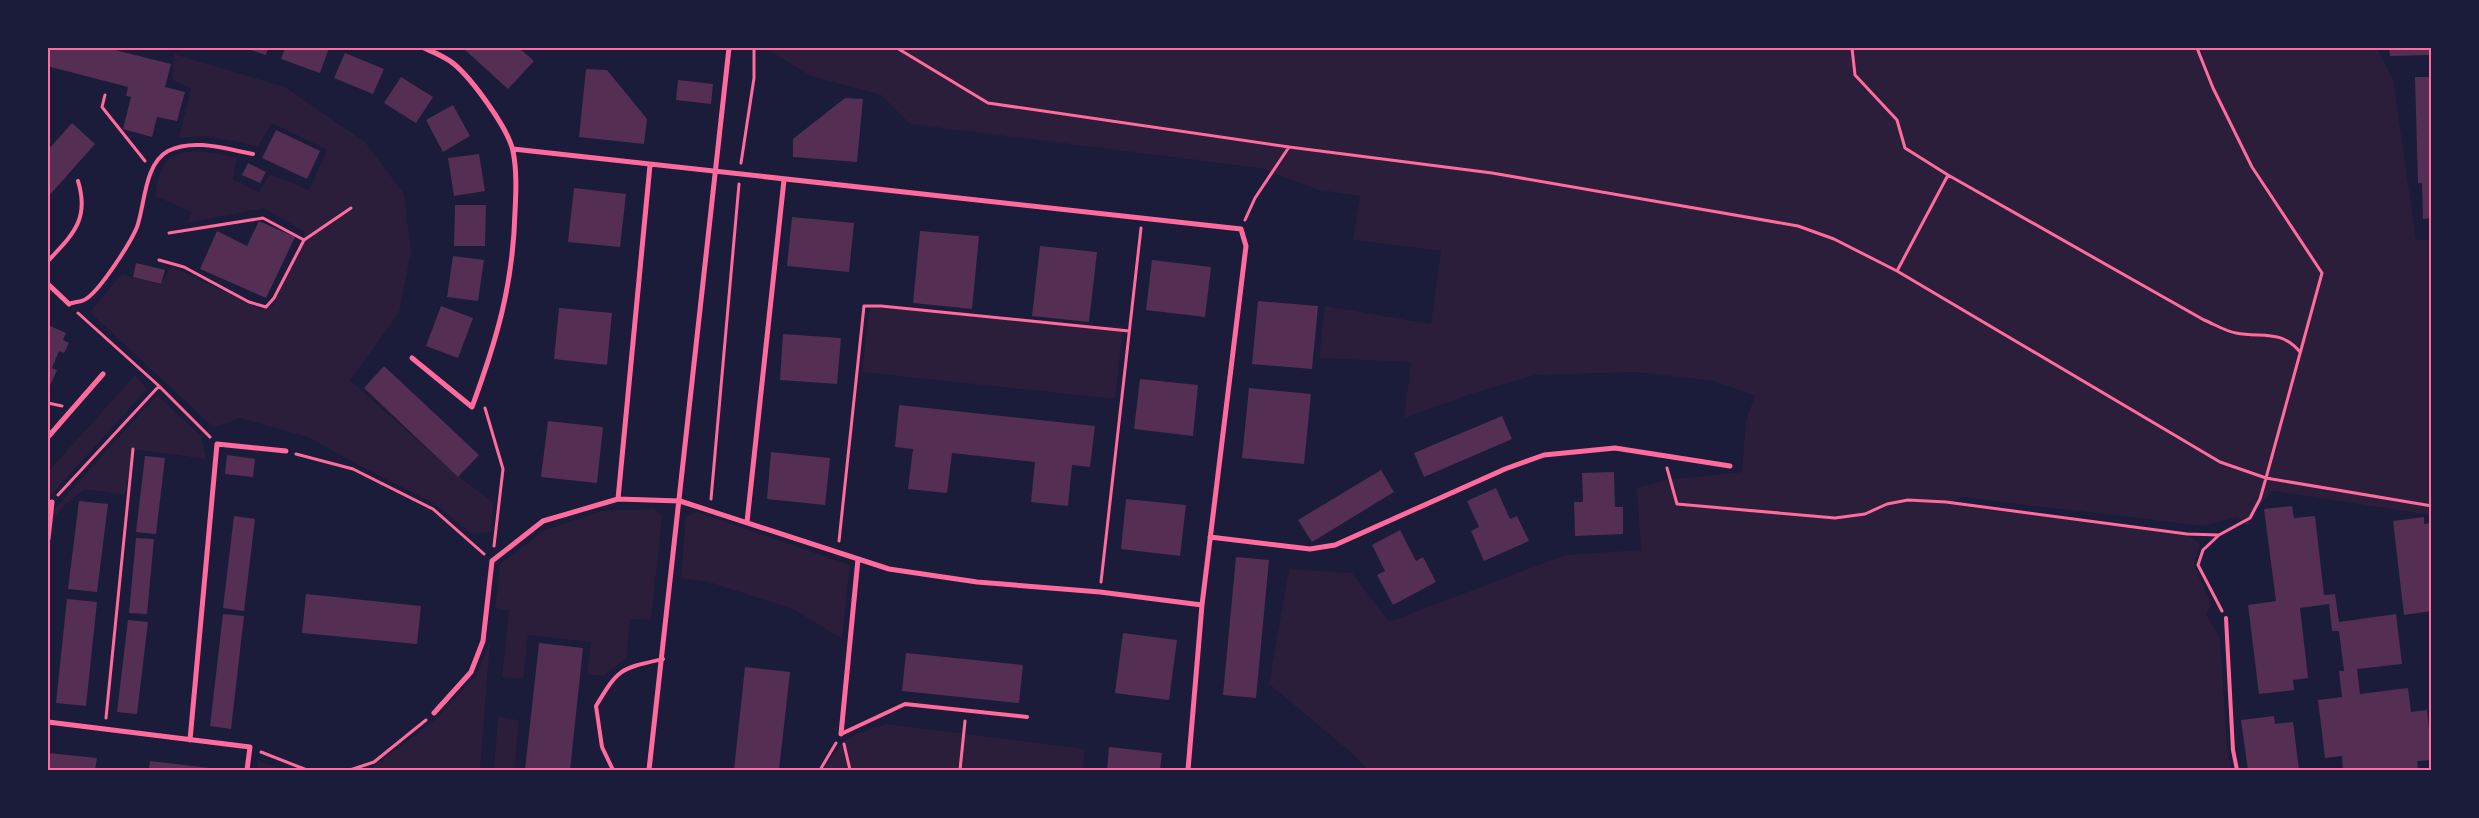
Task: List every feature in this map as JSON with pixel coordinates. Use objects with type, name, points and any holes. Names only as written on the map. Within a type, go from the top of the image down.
[{"type":"street","points":[[412,358],[472,408],[502,316],[514,254],[516,184],[512,149],[489,104],[454,63],[424,48]]},
{"type":"street","points":[[649,770],[663,659],[729,48]]},
{"type":"street","points":[[512,149],[1241,229],[1246,246],[1202,605],[1188,770]]},
{"type":"street","points":[[618,499],[650,165]]},
{"type":"street","points":[[748,522],[784,180]]},
{"type":"street","points":[[48,284],[69,304]]},
{"type":"street","points":[[48,437],[103,374]]},
{"type":"street","points":[[190,740],[217,444],[286,451]]},
{"type":"street","points":[[1210,537],[1310,549],[1335,545],[1504,470],[1544,455],[1615,448],[1730,466]]},
{"type":"street","points":[[434,713],[471,672],[483,641],[492,561],[543,521],[618,499],[680,501],[889,569],[978,582],[1100,592],[1202,605]]},
{"type":"street","points":[[48,540],[52,502]]},
{"type":"street","points":[[841,734],[858,559]]},
{"type":"street","points":[[48,722],[250,747],[247,770]]},
{"type":"lane","points":[[69,304],[85,300],[112,270],[136,227],[153,168],[166,152],[180,146],[205,145],[253,154]]},
{"type":"lane","points":[[48,262],[74,233],[82,218],[84,198],[78,182]]},
{"type":"lane","points":[[2226,618],[2233,750],[2237,770]]},
{"type":"lane","points":[[613,770],[602,747],[596,706],[612,680],[626,667],[663,659]]},
{"type":"lane","points":[[841,734],[905,704],[1027,717]]},
{"type":"path","points":[[710,510],[740,175],[754,78],[754,48]]},
{"type":"path","points":[[897,48],[988,103],[1289,148],[1492,173],[1798,226],[1834,239],[1897,271],[2220,462],[2266,478],[2432,506]]},
{"type":"path","points":[[1852,48],[1855,75],[1897,120],[1905,148],[1948,175],[2204,320],[2235,333],[2272,335],[2291,342],[2300,352]]},
{"type":"path","points":[[2197,48],[2213,88],[2252,167],[2322,273],[2260,499],[2250,518],[2219,535],[2203,550],[2198,565],[2226,618]]},
{"type":"path","points":[[105,95],[102,108],[141,158],[153,168]]},
{"type":"path","points":[[1241,229],[1255,198],[1289,148]]},
{"type":"path","points":[[1897,271],[1948,175]]},
{"type":"path","points":[[159,260],[184,267],[249,302],[266,307],[274,298],[304,240],[351,208]]},
{"type":"path","points":[[169,233],[263,218],[304,240]]},
{"type":"path","points":[[1100,592],[1142,218]]},
{"type":"path","points":[[69,304],[159,386],[217,444]]},
{"type":"path","points":[[838,552],[864,306],[881,306],[1129,331]]},
{"type":"path","points":[[52,502],[159,386]]},
{"type":"path","points":[[480,387],[503,469],[492,561]]},
{"type":"path","points":[[105,729],[133,448]]},
{"type":"path","points":[[286,451],[353,469],[433,509],[492,561]]},
{"type":"path","points":[[1663,455],[1677,504],[1835,518],[1865,514],[1887,504],[1908,500],[1946,502],[2187,534],[2219,535]]},
{"type":"path","points":[[960,770],[966,710]]},
{"type":"path","points":[[350,770],[374,762],[434,713]]},
{"type":"path","points":[[820,770],[841,734]]},
{"type":"path","points":[[841,734],[850,770]]},
{"type":"path","points":[[250,747],[307,770]]},
{"type":"shaded area","points":[[759,48],[2377,48],[2393,79],[2416,240],[2431,240],[2431,515],[2273,491],[2258,506],[2247,527],[2238,517],[2203,526],[1962,497],[1953,502],[2192,537],[2200,544],[2194,565],[2211,604],[2206,614],[2220,638],[2227,745],[2231,770],[1368,770],[1353,754],[1269,684],[1289,569],[1352,573],[1389,622],[1565,555],[1641,550],[1637,488],[1667,480],[1742,472],[1746,420],[1755,396],[1714,381],[1636,372],[1535,375],[1471,394],[1404,418],[1411,362],[1319,358],[1325,306],[1431,324],[1441,251],[1353,240],[1360,196],[1319,190],[1261,168],[910,124],[881,95],[811,76],[768,50]]},
{"type":"shaded area","points":[[174,54],[285,87],[365,142],[404,194],[411,253],[399,313],[350,380],[453,472],[493,502],[491,532],[472,534],[435,504],[308,437],[240,418],[214,428],[90,312],[122,274],[161,285],[171,266],[260,309],[274,305],[305,232],[264,208],[187,223],[192,212],[155,196],[159,176],[165,163],[173,156],[183,153],[205,152],[237,158],[233,179],[259,192],[270,174],[309,190],[327,150],[272,123],[258,146],[206,136],[179,138],[191,88],[172,80]]},
{"type":"shaded area","points":[[870,306],[1123,327],[1115,399],[862,372]]},
{"type":"shaded area","points":[[135,375],[147,389],[48,498],[48,472]]},
{"type":"shaded area","points":[[157,395],[201,436],[206,459],[133,449],[125,495],[85,489],[66,504],[56,516],[48,554],[48,516]]},
{"type":"shaded area","points":[[654,509],[662,517],[651,620],[630,619],[626,658],[603,676],[587,674],[591,642],[528,635],[523,679],[502,677],[509,610],[495,608],[500,564],[545,530],[601,511]]},
{"type":"shaded area","points":[[697,512],[850,565],[842,639],[793,609],[709,582],[681,578],[686,516]]},
{"type":"shaded area","points":[[490,641],[480,770],[369,770],[436,719],[477,674]]},
{"type":"shaded area","points":[[498,717],[519,720],[514,770],[494,770]]},
{"type":"shaded area","points":[[886,724],[1085,749],[1082,770],[825,770],[830,759],[842,744],[857,735]]},
{"type":"shaded area","points":[[258,761],[285,770],[258,770]]},
{"type":"building","points":[[48,48],[107,48],[171,64],[165,87],[185,92],[177,121],[157,117],[152,137],[123,129],[131,97],[126,96],[128,87],[51,67],[48,65]]},
{"type":"building","points":[[245,48],[268,48],[266,55]]},
{"type":"building","points":[[285,48],[329,48],[320,73],[281,59]]},
{"type":"building","points":[[463,48],[519,48],[534,61],[508,89]]},
{"type":"building","points":[[2389,48],[2429,48],[2429,55],[2390,56]]},
{"type":"building","points":[[345,53],[384,69],[373,94],[334,78]]},
{"type":"building","points":[[586,69],[607,70],[647,119],[644,144],[579,137]]},
{"type":"building","points":[[401,77],[433,97],[416,123],[384,103]]},
{"type":"building","points":[[2415,77],[2432,77],[2432,218],[2423,219],[2422,183],[2418,183]]},
{"type":"building","points":[[678,80],[713,84],[711,104],[676,100]]},
{"type":"building","points":[[845,98],[863,99],[857,162],[793,157],[793,139]]},
{"type":"building","points":[[453,105],[470,136],[443,152],[426,120]]},
{"type":"building","points":[[72,123],[95,144],[48,197],[48,150]]},
{"type":"building","points":[[276,130],[320,151],[307,179],[262,158]]},
{"type":"building","points":[[479,154],[485,191],[454,196],[448,158]]},
{"type":"building","points":[[248,163],[266,172],[260,183],[242,175]]},
{"type":"building","points":[[574,188],[626,194],[620,247],[568,242]]},
{"type":"building","points":[[455,205],[486,205],[485,246],[454,246]]},
{"type":"building","points":[[792,217],[854,223],[849,272],[787,266]]},
{"type":"building","points":[[259,221],[295,237],[266,298],[200,269],[217,231],[247,246]]},
{"type":"building","points":[[920,231],[979,236],[972,309],[913,303]]},
{"type":"building","points":[[1040,246],[1097,252],[1089,322],[1032,316]]},
{"type":"building","points":[[453,256],[484,260],[478,301],[447,297]]},
{"type":"building","points":[[1152,260],[1211,267],[1205,317],[1146,310]]},
{"type":"building","points":[[136,263],[165,270],[161,284],[133,277]]},
{"type":"building","points":[[1258,301],[1318,306],[1312,369],[1252,364]]},
{"type":"building","points":[[441,306],[473,318],[458,358],[426,346]]},
{"type":"building","points":[[559,308],[612,313],[607,365],[554,359]]},
{"type":"building","points":[[48,325],[66,333],[63,340],[69,343],[64,353],[59,351],[52,368],[57,370],[48,390]]},
{"type":"building","points":[[783,334],[841,338],[837,384],[780,380]]},
{"type":"building","points":[[384,366],[479,455],[458,477],[364,388]]},
{"type":"building","points":[[1140,379],[1198,385],[1193,436],[1134,429]]},
{"type":"building","points":[[1249,388],[1311,394],[1304,464],[1242,458]]},
{"type":"building","points":[[899,405],[1095,426],[1090,467],[1072,465],[1068,506],[1031,502],[1035,462],[952,453],[947,493],[908,489],[913,449],[895,447]]},
{"type":"building","points":[[1502,416],[1512,439],[1424,477],[1414,453]]},
{"type":"building","points":[[548,421],[603,427],[597,483],[541,477]]},
{"type":"building","points":[[771,452],[830,458],[825,505],[767,499]]},
{"type":"building","points":[[227,455],[255,459],[253,477],[225,474]]},
{"type":"building","points":[[145,456],[165,458],[156,534],[136,532]]},
{"type":"building","points":[[1381,470],[1394,492],[1312,542],[1298,520]]},
{"type":"building","points":[[1614,472],[1615,507],[1623,507],[1623,534],[1575,536],[1574,502],[1583,502],[1582,473]]},
{"type":"building","points":[[1496,488],[1510,519],[1517,516],[1529,541],[1484,561],[1471,531],[1479,527],[1467,501]]},
{"type":"building","points":[[1126,499],[1186,505],[1180,556],[1121,549]]},
{"type":"building","points":[[79,501],[108,504],[97,592],[68,589]]},
{"type":"building","points":[[2292,506],[2294,518],[2315,516],[2324,595],[2335,594],[2339,622],[2396,614],[2402,664],[2357,669],[2360,694],[2408,688],[2411,712],[2427,710],[2432,760],[2417,761],[2418,770],[2343,770],[2342,756],[2325,758],[2318,700],[2342,697],[2339,671],[2344,671],[2339,631],[2332,631],[2329,604],[2300,608],[2308,678],[2293,680],[2294,690],[2259,694],[2248,605],[2276,601],[2264,509]]},
{"type":"building","points":[[234,516],[255,519],[244,611],[223,608]]},
{"type":"building","points":[[2424,517],[2424,524],[2432,523],[2432,611],[2404,615],[2393,521]]},
{"type":"building","points":[[1400,530],[1416,561],[1423,557],[1436,582],[1393,605],[1377,575],[1385,571],[1372,545]]},
{"type":"building","points":[[136,538],[154,539],[147,614],[129,613]]},
{"type":"building","points":[[1236,557],[1269,560],[1256,698],[1223,695]]},
{"type":"building","points":[[306,594],[421,606],[417,644],[302,633]]},
{"type":"building","points":[[67,599],[97,602],[86,706],[56,703]]},
{"type":"building","points":[[223,614],[244,616],[231,729],[210,726]]},
{"type":"building","points":[[128,620],[148,622],[137,714],[117,712]]},
{"type":"building","points":[[1123,633],[1177,640],[1169,700],[1115,693]]},
{"type":"building","points":[[539,643],[583,648],[570,770],[525,770]]},
{"type":"building","points":[[906,653],[1023,665],[1019,703],[902,691]]},
{"type":"building","points":[[745,667],[790,672],[779,770],[734,770]]},
{"type":"building","points":[[2274,716],[2275,724],[2293,722],[2299,770],[2248,770],[2241,720]]},
{"type":"building","points":[[1109,747],[1162,753],[1160,770],[1107,770]]},
{"type":"building","points":[[48,753],[97,758],[95,770],[48,770]]},
{"type":"building","points":[[150,761],[218,769],[218,770],[149,770]]}]
